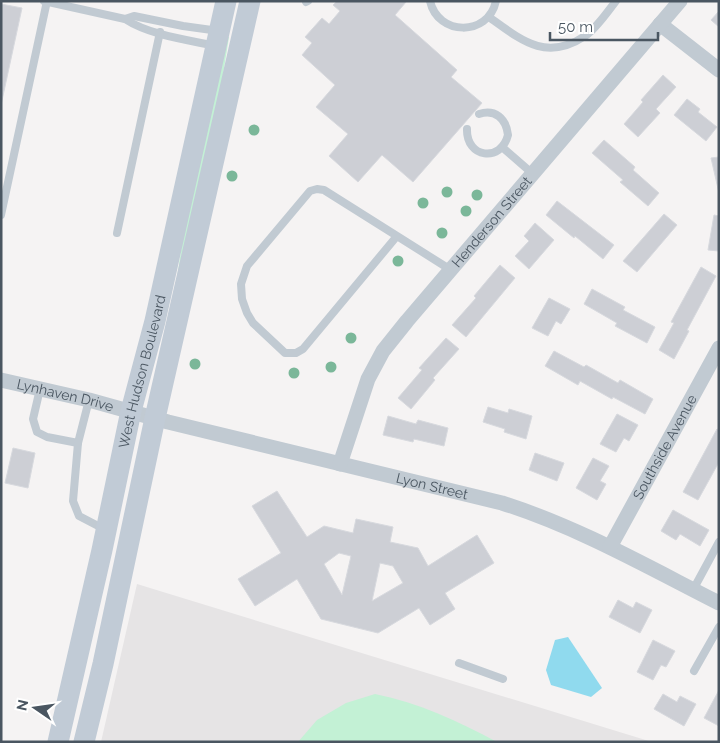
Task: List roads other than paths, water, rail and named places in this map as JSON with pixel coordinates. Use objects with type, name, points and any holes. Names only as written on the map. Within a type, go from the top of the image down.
[{"type":"main road","name":"West Hudson Boulevard","points":[[58,742],[131,411],[154,321],[226,1]]},
{"type":"main road","name":"West Hudson Boulevard","points":[[84,742],[103,664],[155,418],[250,1]]},
{"type":"street","name":"Henderson Street","points":[[340,464],[368,379],[383,351],[680,1]]},
{"type":"street","points":[[660,24],[719,70]]},
{"type":"street","name":"Southside Avenue","points":[[610,547],[719,348]]},
{"type":"street","name":"Lynhaven Drive","points":[[1,380],[131,411]]},
{"type":"street","name":"Lyon Street","points":[[131,411],[502,503],[546,518],[610,547],[719,604]]},
{"type":"lane","points":[[1,215],[46,1],[125,19],[133,24],[160,32],[218,39]]},
{"type":"lane","points":[[430,1],[438,18],[447,25],[458,28],[475,26],[489,16],[496,1]]},
{"type":"lane","points":[[489,16],[524,42],[548,48],[561,46],[586,35],[616,1]]},
{"type":"lane","points":[[125,19],[134,16],[218,39]]},
{"type":"lane","points":[[117,233],[160,32]]},
{"type":"lane","points":[[467,129],[469,142],[478,151],[490,153],[502,147],[508,134],[504,121],[493,113],[479,114]]},
{"type":"lane","points":[[502,147],[533,174]]},
{"type":"lane","points":[[398,236],[303,349],[296,353],[285,352],[252,323],[242,299],[241,284],[243,274],[247,266],[310,191],[317,188],[324,190],[398,236],[451,270]]},
{"type":"lane","points":[[40,389],[33,419],[37,432],[47,437],[78,443]]},
{"type":"lane","points":[[89,400],[78,443],[73,501],[79,516],[89,523],[106,530]]},
{"type":"lane","points":[[693,590],[719,542]]},
{"type":"lane","points":[[694,671],[719,626]]},
{"type":"lane","points":[[459,663],[503,678]]},
{"type":"water","points":[[568,637],[602,688],[591,697],[551,685],[546,670],[555,640]]}]
